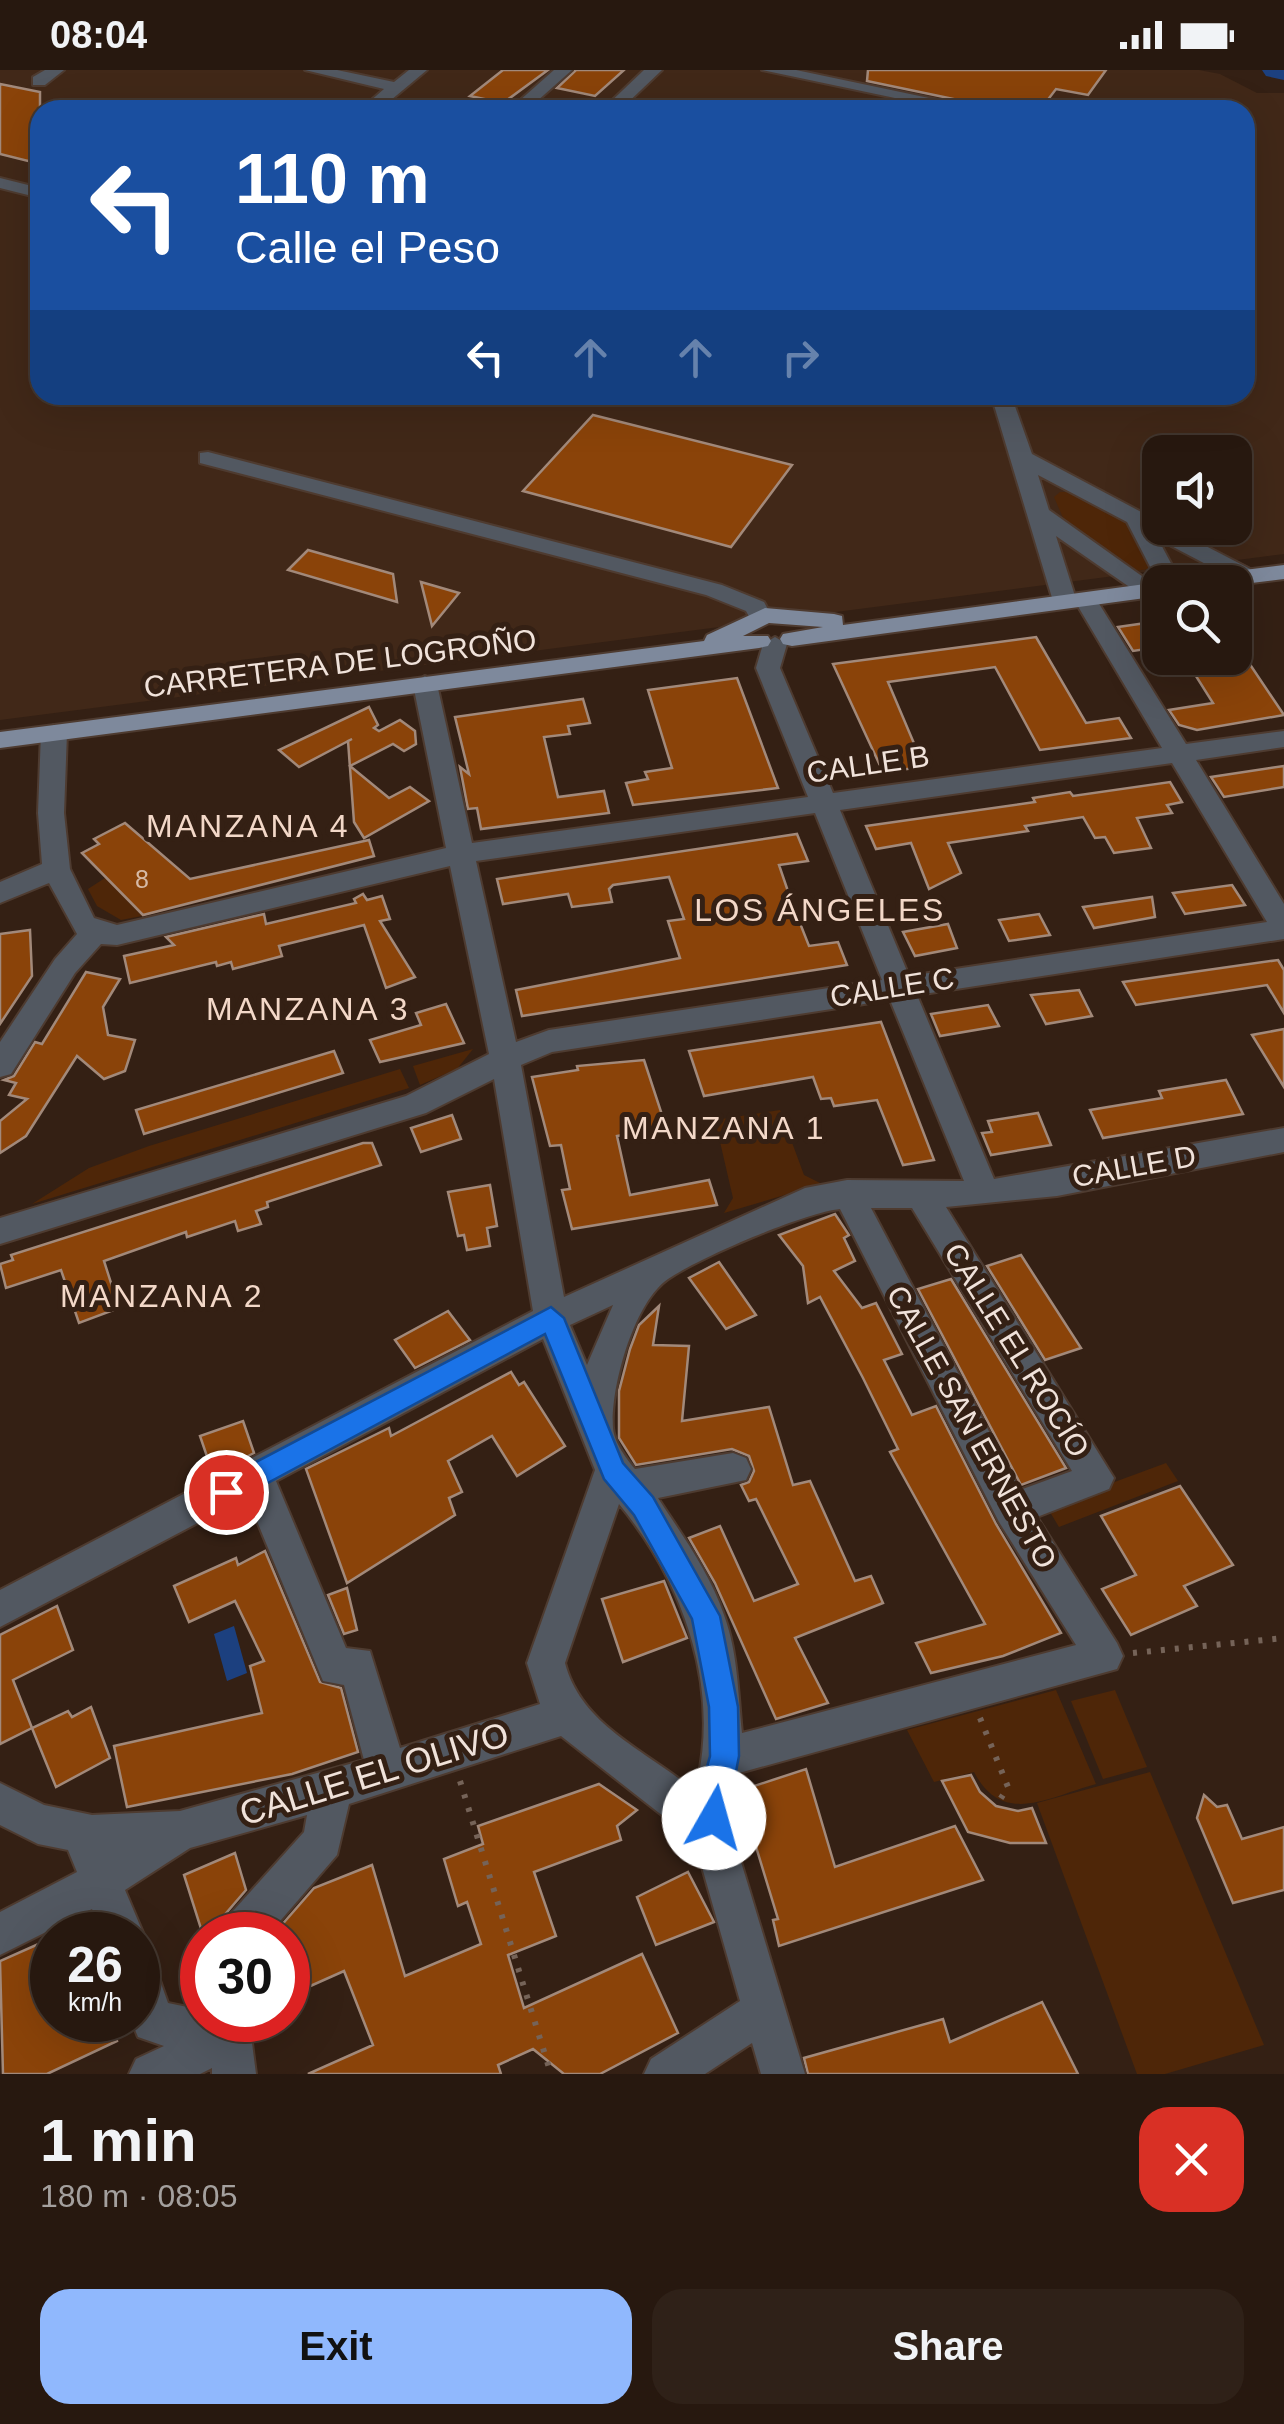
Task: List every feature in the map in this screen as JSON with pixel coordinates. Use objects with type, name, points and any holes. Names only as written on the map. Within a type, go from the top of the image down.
[{"type":"main road","points":[[1252,576],[1284,572]]},
{"type":"main road","name":"CARRETERA DE LOGROÑO","points":[[0,740],[427,693],[689,651],[771,630],[871,625],[1142,590]]},
{"type":"street","points":[[39,81],[56,70]]},
{"type":"street","points":[[313,70],[396,87]]},
{"type":"street","points":[[380,100],[418,70]]},
{"type":"street","points":[[529,100],[564,70]]},
{"type":"street","points":[[621,100],[654,70]]},
{"type":"street","points":[[770,70],[913,100]]},
{"type":"street","points":[[0,183],[30,190]]},
{"type":"street","points":[[1004,405],[1024,459],[1036,512],[1075,600],[1179,753],[1284,928]]},
{"type":"street","points":[[208,458],[714,590],[756,607],[771,630],[768,668],[984,1192]]},
{"type":"street","points":[[1024,459],[1225,565]]},
{"type":"street","points":[[1036,512],[1142,576]]},
{"type":"street","points":[[1137,520],[1152,565]]},
{"type":"street","points":[[427,693],[542,1248],[551,1318],[620,1479],[678,1561],[706,1616],[716,1656],[724,1756],[714,1795],[715,1842],[784,2074]]},
{"type":"street","points":[[0,1066],[65,966],[94,933],[84,924],[56,869],[51,813],[54,733]]},
{"type":"street","name":"CALLE B","points":[[94,933],[117,935],[176,924],[461,854],[1284,739]]},
{"type":"street","points":[[0,893],[56,869]]},
{"type":"street","name":"CALLE C","points":[[0,1231],[415,1105],[475,1079],[503,1056],[549,1041],[1284,928]]},
{"type":"street","name":"CALLE D","points":[[0,1610],[551,1318],[805,1201],[847,1193],[922,1196],[984,1192],[1284,1140]]},
{"type":"street","name":"CALLE SAN ERNESTO","points":[[847,1193],[1012,1510],[1104,1656]]},
{"type":"street","name":"CALLE EL ROCÍO","points":[[922,1196],[1096,1478],[1012,1510]]},
{"type":"street","points":[[599,1432],[599,1379],[607,1343],[653,1272]]},
{"type":"street","points":[[620,1479],[734,1469]]},
{"type":"street","points":[[256,1476],[336,1668],[357,1664],[387,1771]]},
{"type":"street","points":[[620,1479],[546,1663],[549,1690],[602,1750],[680,1804],[715,1842]]},
{"type":"street","points":[[724,1756],[782,1745],[1104,1656]]},
{"type":"street","name":"CALLE EL OLIVO","points":[[6,1929],[102,1880],[180,1831],[276,1801],[332,1790],[568,1714]]},
{"type":"street","points":[[260,1912],[323,1841],[332,1790]]},
{"type":"street","name":"CALLE EL OLIVO","points":[[0,1803],[38,1824],[81,1832],[180,1831]]},
{"type":"street","points":[[81,1832],[114,1912]]},
{"type":"street","points":[[666,2074],[767,2008]]},
{"type":"street","points":[[160,2024],[231,2044]]},
{"type":"street","points":[[151,2074],[231,2044]]},
{"type":"path","points":[[1104,1656],[1284,1638]]},
{"type":"path","points":[[970,1692],[1008,1787],[996,1806]]},
{"type":"path","points":[[451,1751],[551,2074]]},
{"type":"shaded area","points":[[0,70],[1199,70],[1220,74],[1257,93],[1284,93],[1284,554],[1199,565],[1142,565],[1142,572],[0,720]]},
{"type":"shaded area","points":[[1060,492],[1075,492],[1129,522],[1147,565],[1134,571],[1067,527],[1054,497]]},
{"type":"shaded area","points":[[105,878],[142,916],[121,920],[97,906],[88,889]]},
{"type":"shaded area","points":[[473,1049],[457,1069],[420,1085],[413,1066]]},
{"type":"shaded area","points":[[400,1069],[409,1088],[32,1204],[89,1168]]},
{"type":"shaded area","points":[[780,1110],[804,1175],[822,1184],[724,1213],[733,1198],[715,1120]]},
{"type":"shaded area","points":[[1166,1463],[1178,1481],[1059,1527],[1047,1507]]},
{"type":"shaded area","points":[[1056,1690],[1096,1784],[1044,1800],[1028,1804],[999,1799],[974,1772],[934,1782],[907,1730]]},
{"type":"shaded area","points":[[1115,1690],[1147,1767],[1103,1779],[1071,1701]]},
{"type":"shaded area","points":[[1150,1772],[1264,2045],[1165,2074],[1137,2074],[1037,1803]]},
{"type":"water","points":[[234,1626],[247,1673],[227,1681],[214,1634]]},
{"type":"building","points":[[503,70],[548,70],[507,100],[470,96]]},
{"type":"building","points":[[576,70],[624,70],[595,96],[557,88]]},
{"type":"building","points":[[868,70],[1106,70],[1088,95],[1056,89],[1048,100],[958,100],[867,81]]},
{"type":"building","points":[[0,84],[40,92],[40,100],[30,100],[30,162],[0,154]]},
{"type":"building","points":[[593,415],[792,465],[731,547],[523,491]]},
{"type":"building","points":[[308,550],[393,574],[397,602],[288,570]]},
{"type":"building","points":[[421,582],[459,593],[432,626]]},
{"type":"building","points":[[1142,624],[1142,650],[1133,651],[1118,627]]},
{"type":"building","points":[[1036,637],[1086,723],[1119,718],[1131,738],[1040,750],[995,667],[888,682],[924,767],[883,772],[833,664]]},
{"type":"building","points":[[1252,667],[1284,715],[1197,730],[1179,725],[1169,710],[1213,703],[1195,675],[1252,675]]},
{"type":"building","points":[[737,678],[778,788],[633,805],[626,783],[648,779],[645,772],[672,768],[648,690]]},
{"type":"building","points":[[583,699],[590,723],[568,726],[570,734],[544,737],[558,797],[604,791],[609,813],[481,829],[477,808],[468,809],[460,767],[469,774],[455,717]]},
{"type":"building","points":[[369,707],[378,725],[374,728],[379,731],[400,720],[415,731],[416,744],[404,751],[393,744],[350,766],[389,798],[410,787],[429,801],[364,838],[354,822],[348,741],[299,767],[279,750]]},
{"type":"building","points":[[1284,766],[1284,787],[1224,797],[1211,777]]},
{"type":"building","points":[[1170,782],[1182,802],[1167,805],[1172,813],[1137,818],[1151,848],[1114,853],[1105,837],[1095,838],[1083,817],[1025,826],[1028,831],[948,843],[961,873],[929,889],[911,843],[876,849],[866,826],[1035,802],[1033,798],[1070,792],[1073,796]]},
{"type":"building","points":[[125,823],[190,879],[369,840],[374,856],[143,915],[82,853],[99,844],[94,839]]},
{"type":"building","points":[[797,834],[808,861],[779,865],[792,903],[809,946],[838,942],[847,965],[522,1016],[516,990],[680,958],[668,921],[684,919],[669,877],[613,885],[609,889],[612,902],[572,907],[568,894],[503,904],[497,879]]},
{"type":"building","points":[[1232,885],[1245,905],[1185,914],[1173,893]]},
{"type":"building","points":[[363,894],[367,900],[382,896],[390,919],[380,921],[415,977],[386,988],[364,925],[279,946],[282,956],[233,969],[231,962],[217,966],[216,962],[130,983],[124,956],[174,945],[166,937],[264,914],[266,924],[356,903],[354,899]]},
{"type":"building","points":[[1152,897],[1155,917],[1094,928],[1083,907]]},
{"type":"building","points":[[1039,914],[1050,935],[1009,941],[999,920]]},
{"type":"building","points":[[948,924],[957,948],[915,956],[903,932]]},
{"type":"building","points":[[30,930],[32,976],[0,1024],[0,934]]},
{"type":"building","points":[[1278,960],[1284,970],[1284,1013],[1267,985],[1136,1005],[1123,982]]},
{"type":"building","points":[[86,972],[120,979],[103,1007],[108,1035],[135,1040],[125,1071],[104,1079],[77,1056],[26,1136],[0,1153],[0,1121],[27,1099],[9,1095],[16,1083],[4,1080],[14,1076],[35,1042],[42,1044]]},
{"type":"building","points":[[1079,990],[1092,1016],[1046,1024],[1031,995]]},
{"type":"building","points":[[446,1004],[464,1043],[380,1062],[370,1040],[421,1025],[416,1013]]},
{"type":"building","points":[[988,1005],[999,1026],[940,1036],[931,1014]]},
{"type":"building","points":[[881,1022],[934,1160],[903,1165],[877,1100],[834,1106],[831,1098],[821,1099],[813,1077],[704,1096],[689,1051]]},
{"type":"building","points":[[1284,1029],[1284,1087],[1252,1035]]},
{"type":"building","points":[[334,1051],[343,1073],[144,1134],[136,1110]]},
{"type":"building","points":[[644,1060],[666,1127],[617,1136],[630,1195],[709,1180],[717,1205],[572,1229],[562,1190],[570,1189],[561,1145],[550,1146],[532,1077],[578,1070],[577,1066]]},
{"type":"building","points":[[1226,1080],[1243,1114],[1103,1138],[1090,1110],[1162,1098],[1159,1091]]},
{"type":"building","points":[[1038,1113],[1051,1145],[991,1155],[982,1133],[992,1132],[988,1121]]},
{"type":"building","points":[[452,1115],[461,1139],[421,1152],[411,1128]]},
{"type":"building","points":[[372,1143],[381,1165],[267,1202],[268,1207],[256,1211],[261,1224],[238,1231],[235,1221],[187,1237],[186,1232],[104,1261],[119,1308],[79,1323],[61,1270],[6,1288],[0,1264],[13,1260],[11,1255]]},
{"type":"building","points":[[490,1185],[497,1226],[487,1228],[490,1246],[467,1250],[464,1235],[458,1236],[448,1192]]},
{"type":"building","points":[[835,1214],[849,1235],[844,1238],[855,1261],[834,1271],[862,1308],[876,1303],[902,1354],[884,1360],[912,1415],[936,1406],[996,1524],[1061,1633],[1003,1656],[931,1673],[916,1643],[985,1624],[890,1452],[898,1449],[863,1378],[820,1297],[808,1303],[803,1266],[779,1235]]},
{"type":"building","points":[[1021,1255],[1081,1348],[1045,1360],[987,1266]]},
{"type":"building","points":[[719,1262],[756,1315],[726,1329],[689,1278]]},
{"type":"building","points":[[951,1279],[1066,1468],[1021,1485],[918,1289]]},
{"type":"building","points":[[659,1306],[653,1345],[689,1346],[682,1421],[769,1407],[793,1485],[810,1481],[855,1581],[871,1576],[883,1603],[795,1638],[828,1703],[776,1719],[715,1583],[689,1538],[720,1526],[754,1601],[798,1584],[756,1499],[749,1501],[741,1485],[749,1482],[754,1471],[749,1456],[732,1449],[636,1465],[619,1438],[619,1391],[630,1349],[639,1325]]},
{"type":"building","points":[[448,1311],[470,1340],[415,1368],[395,1340]]},
{"type":"building","points":[[511,1372],[519,1385],[524,1382],[565,1446],[517,1476],[492,1436],[448,1461],[462,1492],[449,1498],[455,1515],[347,1583],[306,1469],[389,1428],[391,1436]]},
{"type":"building","points":[[243,1421],[254,1453],[213,1474],[200,1436]]},
{"type":"building","points":[[1180,1486],[1233,1565],[1184,1586],[1197,1606],[1131,1635],[1102,1589],[1136,1575],[1101,1516]]},
{"type":"building","points":[[265,1551],[320,1682],[341,1688],[358,1752],[292,1774],[127,1807],[114,1746],[262,1713],[250,1666],[264,1661],[235,1601],[189,1622],[174,1586],[236,1558],[238,1565]]},
{"type":"building","points":[[664,1581],[687,1638],[623,1662],[602,1599]]},
{"type":"building","points":[[347,1588],[357,1630],[344,1634],[328,1595]]},
{"type":"building","points":[[57,1606],[73,1650],[13,1680],[32,1728],[0,1744],[0,1635]]},
{"type":"building","points":[[91,1707],[110,1758],[56,1787],[32,1728],[68,1711],[72,1717]]},
{"type":"building","points":[[806,1769],[835,1867],[955,1826],[983,1880],[779,1946],[773,1920],[778,1919],[739,1791]]},
{"type":"building","points":[[971,1775],[980,1792],[996,1806],[1018,1811],[1032,1808],[1046,1843],[1010,1843],[968,1832],[942,1781]]},
{"type":"building","points":[[599,1784],[637,1810],[617,1826],[621,1840],[534,1872],[556,1936],[508,1955],[524,2008],[642,1954],[678,2033],[600,2074],[564,2074],[533,2049],[498,2065],[501,2074],[308,2074],[373,2045],[344,1971],[310,1986],[310,1912],[293,1912],[314,1888],[372,1865],[405,1976],[481,1944],[467,1902],[458,1906],[444,1859],[483,1844],[478,1826]]},
{"type":"building","points":[[1204,1795],[1217,1807],[1227,1805],[1242,1839],[1284,1827],[1284,1890],[1233,1903],[1197,1818]]},
{"type":"building","points":[[235,1853],[246,1890],[227,1912],[196,1912],[184,1875]]},
{"type":"building","points":[[688,1872],[714,1922],[656,1945],[637,1897]]},
{"type":"building","points":[[30,1948],[30,2042],[115,2042],[47,2074],[3,2074],[0,1961]]},
{"type":"building","points":[[1042,2002],[1078,2074],[808,2074],[804,2058],[943,2019],[950,2042]]},
{"type":"waterway","points":[[1276,70],[1284,71]]},
{"type":"district","name":"MANZANA 4","points":[[248,826]]},
{"type":"district","name":"LOS ÁNGELES","points":[[820,910]]},
{"type":"district","name":"MANZANA 3","points":[[308,1009]]},
{"type":"district","name":"MANZANA 1","points":[[724,1128]]},
{"type":"district","name":"MANZANA 2","points":[[162,1296]]},
{"type":"route","points":[[226,1492],[551,1318],[613,1470],[644,1506],[706,1616],[723,1707],[724,1756],[714,1795],[714,1818]]}]
